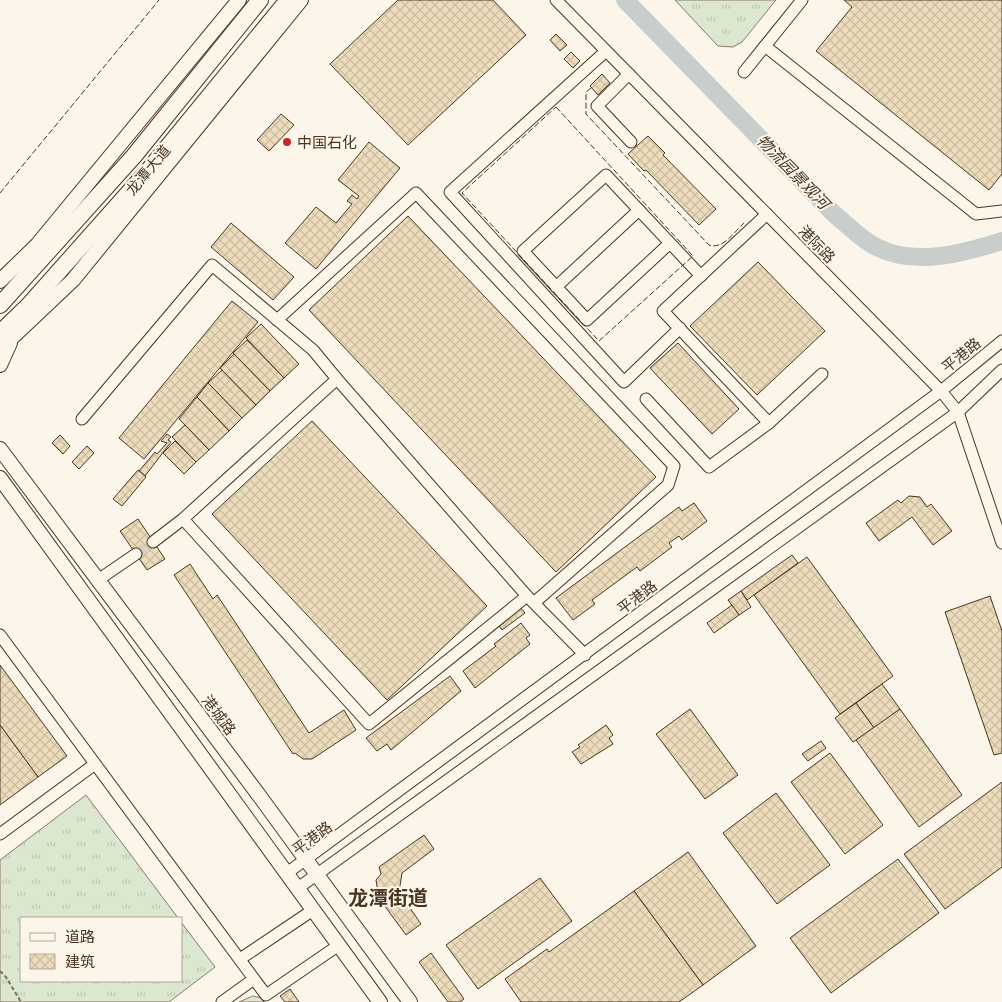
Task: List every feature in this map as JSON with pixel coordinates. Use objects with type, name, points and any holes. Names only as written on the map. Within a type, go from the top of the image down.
[{"type":"highway","name":"龙潭大道","points":[[0,305],[134,156],[260,0]]},
{"type":"highway","name":"龙潭大道","points":[[6,335],[29,305],[148,171],[288,0]]},
{"type":"main road","points":[[0,281],[37,245],[239,0]]},
{"type":"main road","points":[[0,349],[6,335],[72,280],[302,0]]},
{"type":"main road","points":[[0,365],[6,335]]},
{"type":"main road","name":"港城路","points":[[0,449],[308,860],[410,1002]]},
{"type":"main road","points":[[0,478],[380,1002]]},
{"type":"street","name":"港际路","points":[[556,0],[941,391],[958,412],[1002,543]]},
{"type":"street","points":[[744,72],[802,0]]},
{"type":"street","points":[[765,46],[976,214],[1002,211]]},
{"type":"street","points":[[606,51],[450,192],[624,382],[680,328]]},
{"type":"street","points":[[629,74],[597,106],[631,142]]},
{"type":"street","points":[[670,243],[587,320],[523,251],[606,175],[639,210],[670,243],[701,276]]},
{"type":"street","points":[[183,519],[369,724],[531,599],[668,485],[674,466],[416,193],[278,320]]},
{"type":"street","points":[[556,286],[639,210]]},
{"type":"street","points":[[767,214],[663,311],[769,423]]},
{"type":"street","points":[[82,419],[212,265],[313,350],[531,599],[585,655]]},
{"type":"street","name":"平港路","points":[[287,873],[308,860],[941,391],[1002,341]]},
{"type":"street","points":[[298,888],[958,412],[1002,370]]},
{"type":"street","points":[[646,399],[710,468],[769,423],[822,374]]},
{"type":"street","points":[[153,542],[183,519],[337,379]]},
{"type":"street","points":[[98,580],[136,554]]},
{"type":"street","points":[[0,635],[266,995],[339,945]]},
{"type":"street","points":[[0,834],[95,764]]},
{"type":"street","points":[[240,959],[313,910]]},
{"type":"street","points":[[222,1002],[254,979]]},
{"type":"path","points":[[0,971],[6,977],[21,1002]]},
{"type":"green space","points":[[675,0],[776,0],[742,42],[733,47],[718,46]]},
{"type":"green space","points":[[86,795],[177,917],[20,917],[20,982],[182,982],[182,923],[215,967],[169,1002],[0,1002],[0,860]]},
{"type":"green space","points":[[253,996],[261,998],[264,1002],[239,1002]]},
{"type":"building","points":[[398,0],[493,0],[526,35],[408,145],[330,64]]},
{"type":"building","points":[[844,0],[1002,0],[1002,174],[989,190],[816,51],[852,7]]},
{"type":"building","points":[[556,34],[567,45],[560,51],[550,40]]},
{"type":"building","points":[[571,52],[580,61],[573,68],[564,59]]},
{"type":"building","points":[[602,74],[610,83],[598,95],[590,86]]},
{"type":"building","points":[[281,114],[294,125],[269,151],[257,140]]},
{"type":"building","points":[[648,136],[665,153],[663,155],[716,209],[699,225],[628,154]]},
{"type":"building","points":[[369,142],[400,168],[316,269],[285,243],[316,207],[336,223],[352,204],[347,201],[352,195],[357,199],[359,196],[338,180]]},
{"type":"building","points":[[408,216],[656,477],[556,572],[309,310]]},
{"type":"building","points":[[231,223],[294,277],[273,300],[211,247]]},
{"type":"building","points":[[758,262],[825,331],[757,395],[690,326]]},
{"type":"building","points":[[232,301],[258,322],[144,459],[119,438]]},
{"type":"building","points":[[261,324],[299,364],[284,378],[246,338]]},
{"type":"building","points":[[247,340],[284,378],[270,391],[233,353]]},
{"type":"building","points":[[678,343],[739,409],[712,434],[650,368]]},
{"type":"building","points":[[234,354],[270,391],[256,405],[220,368]]},
{"type":"building","points":[[222,370],[256,405],[242,418],[208,383]]},
{"type":"building","points":[[208,383],[242,418],[229,431],[197,397]]},
{"type":"building","points":[[197,397],[229,431],[209,450],[179,419]]},
{"type":"building","points":[[312,421],[487,606],[387,700],[212,514]]},
{"type":"building","points":[[185,425],[209,450],[196,462],[172,437]]},
{"type":"building","points":[[167,434],[171,437],[168,440],[171,442],[145,476],[139,471],[155,452],[157,454],[167,443],[161,441]]},
{"type":"building","points":[[60,435],[70,446],[63,454],[52,443]]},
{"type":"building","points":[[175,441],[196,462],[184,474],[163,453]]},
{"type":"building","points":[[87,446],[94,453],[79,469],[72,462]]},
{"type":"building","points":[[138,470],[146,477],[122,506],[113,499]]},
{"type":"building","points":[[909,496],[920,497],[927,507],[931,504],[952,531],[933,545],[912,517],[879,541],[866,523],[898,500],[901,503]]},
{"type":"building","points":[[694,503],[707,521],[682,540],[679,536],[669,543],[672,547],[640,571],[637,567],[592,600],[595,604],[573,620],[556,598],[679,507],[682,511]]},
{"type":"building","points":[[138,519],[165,559],[147,570],[120,531]]},
{"type":"building","points":[[792,555],[798,563],[747,600],[741,591]]},
{"type":"building","points":[[807,557],[893,676],[840,714],[754,595]]},
{"type":"building","points":[[190,564],[213,599],[217,595],[309,733],[344,710],[356,730],[312,759],[303,759],[295,753],[293,754],[174,575]]},
{"type":"building","points":[[741,591],[751,607],[739,615],[728,600]]},
{"type":"building","points":[[990,596],[1002,631],[1002,753],[994,755],[945,612]]},
{"type":"building","points":[[732,605],[739,615],[714,633],[707,623]]},
{"type":"building","points":[[521,608],[525,613],[502,630],[498,624]]},
{"type":"building","points":[[521,623],[530,635],[526,638],[530,644],[475,688],[463,671],[496,646],[494,644]]},
{"type":"building","points":[[0,665],[67,756],[38,777],[0,725]]},
{"type":"building","points":[[450,676],[461,691],[391,750],[387,744],[377,751],[366,738]]},
{"type":"building","points":[[882,684],[900,709],[874,728],[856,703]]},
{"type":"building","points":[[856,703],[874,728],[853,742],[835,718]]},
{"type":"building","points":[[690,709],[738,775],[705,799],[656,734]]},
{"type":"building","points":[[900,709],[962,795],[919,827],[856,740]]},
{"type":"building","points":[[0,725],[38,777],[0,805]]},
{"type":"building","points":[[606,725],[613,735],[609,738],[613,744],[581,764],[572,752],[580,747],[578,745]]},
{"type":"building","points":[[821,741],[826,748],[808,761],[802,754]]},
{"type":"building","points":[[830,753],[883,825],[845,854],[791,782]]},
{"type":"building","points":[[1002,782],[1002,867],[945,909],[904,854]]},
{"type":"building","points":[[776,793],[830,865],[777,904],[723,833]]},
{"type":"building","points":[[424,835],[434,849],[402,873],[399,892],[421,924],[406,935],[376,894],[378,892],[376,880],[381,874],[379,867]]},
{"type":"building","points":[[688,852],[756,946],[703,985],[634,891]]},
{"type":"building","points":[[898,859],[939,913],[831,993],[790,938]]},
{"type":"building","points":[[540,878],[572,921],[478,989],[446,945]]},
{"type":"building","points":[[634,891],[703,985],[679,1002],[521,1002],[505,979],[547,949],[549,952]]},
{"type":"building","points":[[431,953],[464,999],[460,1002],[448,1002],[419,962]]},
{"type":"building","points":[[290,989],[299,1002],[285,1002],[280,996]]},
{"type":"waterway","name":"物流园景观河","points":[[625,0],[833,213],[868,242],[900,255],[917,257],[952,254],[1002,241]]},
{"type":"tunnel","points":[[136,554],[153,542]]},
{"type":"fence","points":[[0,193],[159,0]]},
{"type":"fence","points":[[591,88],[586,92],[586,114],[709,245],[714,246],[724,243],[744,223]]},
{"type":"fence","points":[[556,107],[693,256],[599,341],[462,193],[556,107]]},
{"type":"place","name":"中国石化","points":[[287,142]]},
{"type":"district","name":"龙潭街道","points":[[388,898]]}]
